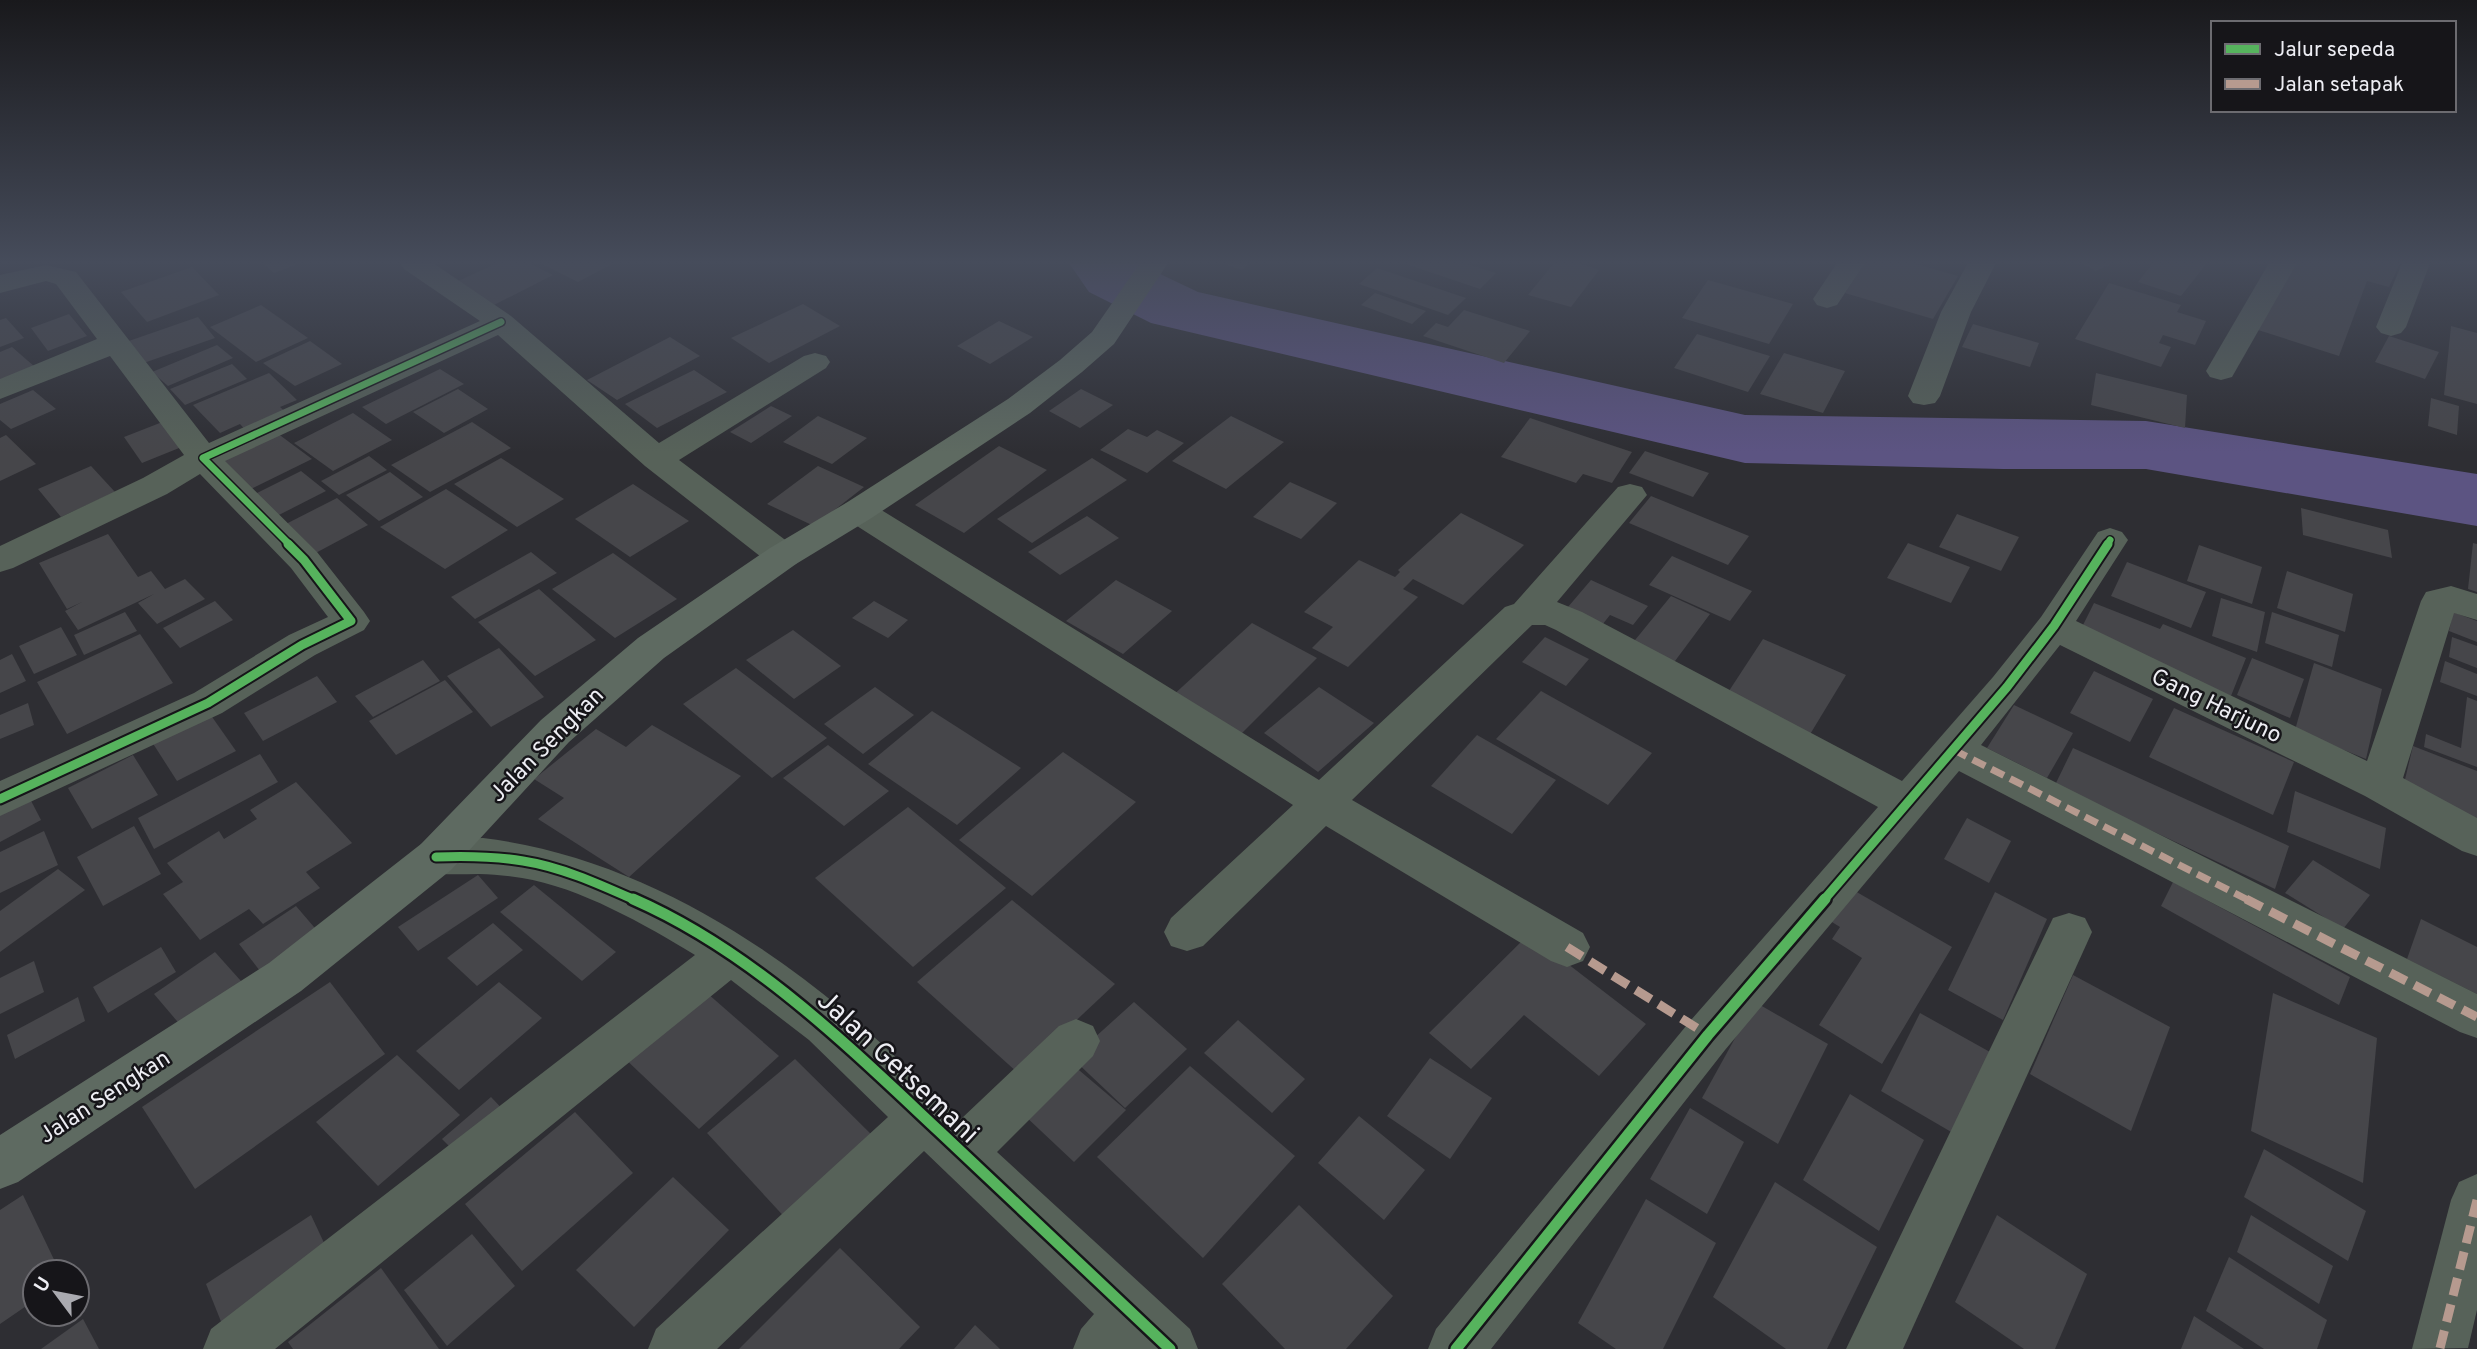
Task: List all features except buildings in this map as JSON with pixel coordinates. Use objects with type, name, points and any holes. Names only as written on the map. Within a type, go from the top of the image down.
[{"type":"main road","name":"Jalan Sengkan","points":[[3,1153],[285,977],[436,857],[555,731],[651,648],[783,556],[858,511],[1019,406],[1103,338],[1111,326]]},
{"type":"street","points":[[0,799],[208,703],[302,645],[351,621],[304,560],[203,457],[102,326]]},
{"type":"street","points":[[0,560],[155,486],[203,457],[492,326]]},
{"type":"street","points":[[506,326],[657,459],[783,556]]},
{"type":"street","points":[[1924,396],[1951,326]]},
{"type":"street","points":[[2221,371],[2247,326]]},
{"type":"street","points":[[0,390],[115,343]]},
{"type":"street","points":[[657,459],[815,362]]},
{"type":"street","points":[[1528,612],[1630,495]]},
{"type":"street","points":[[858,511],[1321,802],[1567,947]]},
{"type":"street","points":[[1456,1349],[1708,1035],[2007,687],[2054,626],[2110,540]]},
{"type":"street","points":[[2380,785],[2439,601],[2451,598],[2477,607]]},
{"type":"street","points":[[1187,932],[1518,616],[1528,612],[1542,611],[1569,621],[1907,803]]},
{"type":"street","name":"Gang Harjuno","points":[[2054,626],[2380,785],[2477,839]]},
{"type":"street","points":[[1954,750],[2477,1017]]},
{"type":"street","name":"Jalan Getsemani","points":[[436,857],[483,856],[526,861],[591,881],[665,913],[731,953],[826,1025],[961,1153],[1116,1331],[1170,1349]]},
{"type":"street","points":[[1874,1349],[2069,932]]},
{"type":"street","points":[[231,1349],[731,953]]},
{"type":"street","points":[[961,1153],[1076,1041]]},
{"type":"street","points":[[676,1349],[923,1118]]},
{"type":"street","points":[[2440,1348],[2477,1200]]},
{"type":"waterway","points":[[1254,326],[1745,439],[2003,445],[2146,445],[2477,500]]},
{"type":"marked path","points":[[1954,750],[2477,1017]]},
{"type":"marked path","points":[[1567,947],[1708,1035]]},
{"type":"marked path","points":[[2440,1348],[2477,1200]]},
{"type":"cycle path","points":[[0,799],[208,703],[302,645],[351,621],[304,560],[203,458],[492,326]]},
{"type":"cycle path","points":[[1456,1349],[1708,1035],[2007,687],[2054,626],[2110,540]]},
{"type":"cycle path","points":[[436,857],[483,856],[526,861],[591,881],[665,913],[731,953],[826,1025],[1170,1349]]}]
